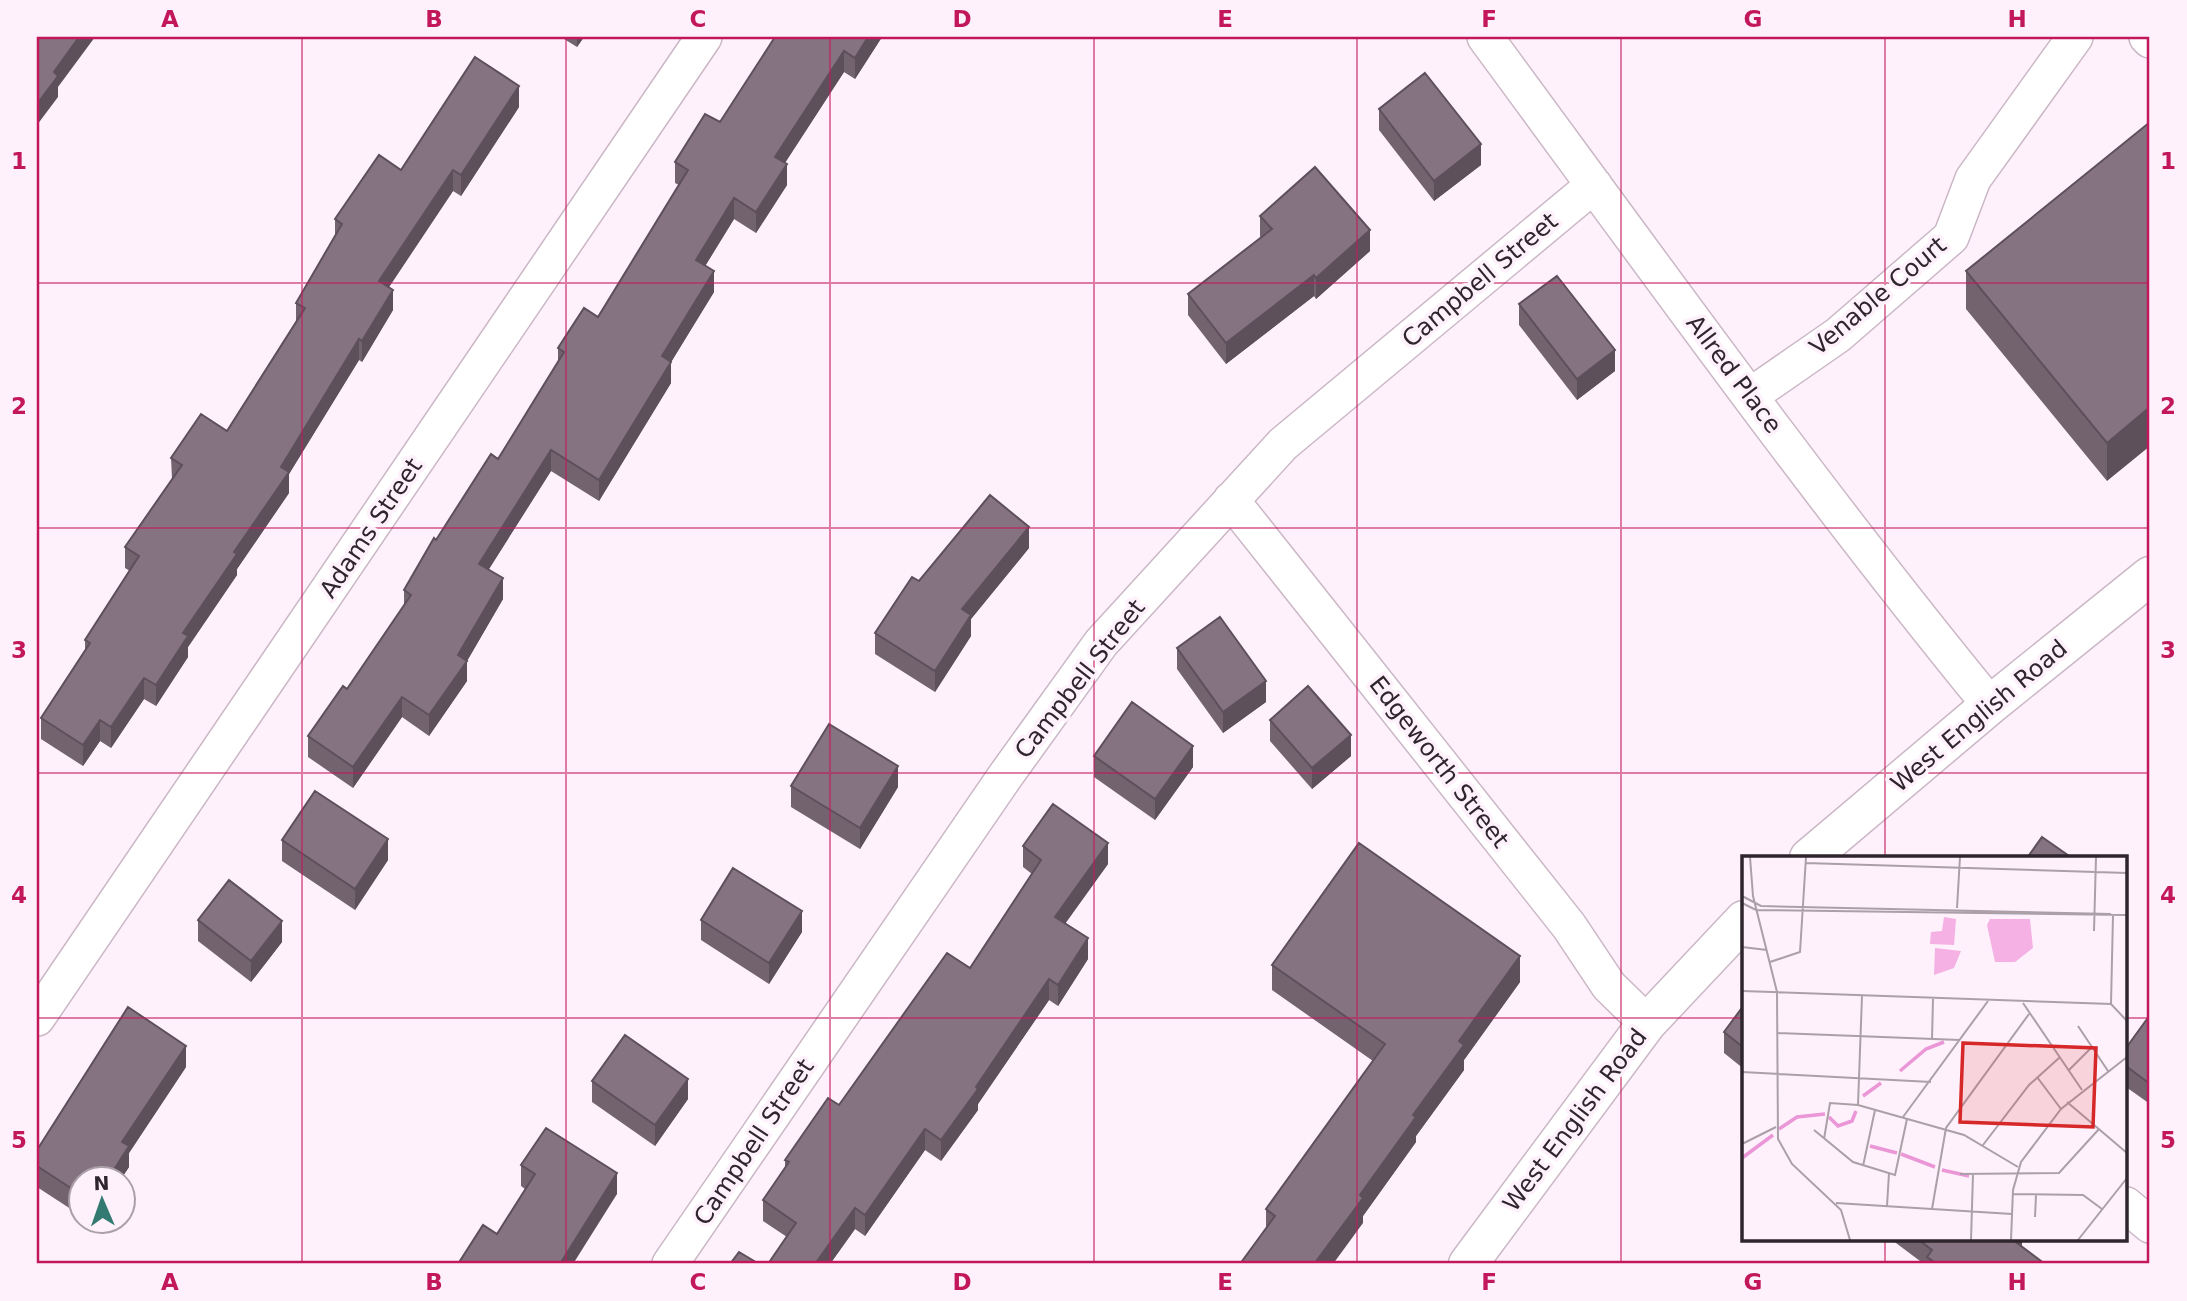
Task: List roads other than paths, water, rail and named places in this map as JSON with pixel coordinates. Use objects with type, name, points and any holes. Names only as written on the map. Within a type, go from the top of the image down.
[{"type":"main road","name":"West English Road","points":[[1811,856],[1990,705],[2150,576]]},
{"type":"main road","name":"West English Road","points":[[1468,1264],[1647,1023],[1742,922]]},
{"type":"street","name":"Adams Street","points":[[37,1018],[704,37]]},
{"type":"street","name":"Allred Place","points":[[1485,37],[1750,396],[1926,627],[1990,705]]},
{"type":"street","name":"Venable Court","points":[[1750,396],[1838,335],[1951,237],[1973,179],[2075,37]]},
{"type":"street","name":"Campbell Street","points":[[670,1264],[1006,775],[1093,654],[1283,444],[1594,185]]},
{"type":"street","name":"Edgeworth Street","points":[[1231,500],[1569,926],[1609,986],[1647,1023]]},
{"type":"street","points":[[2128,1207],[2150,1224]]}]
